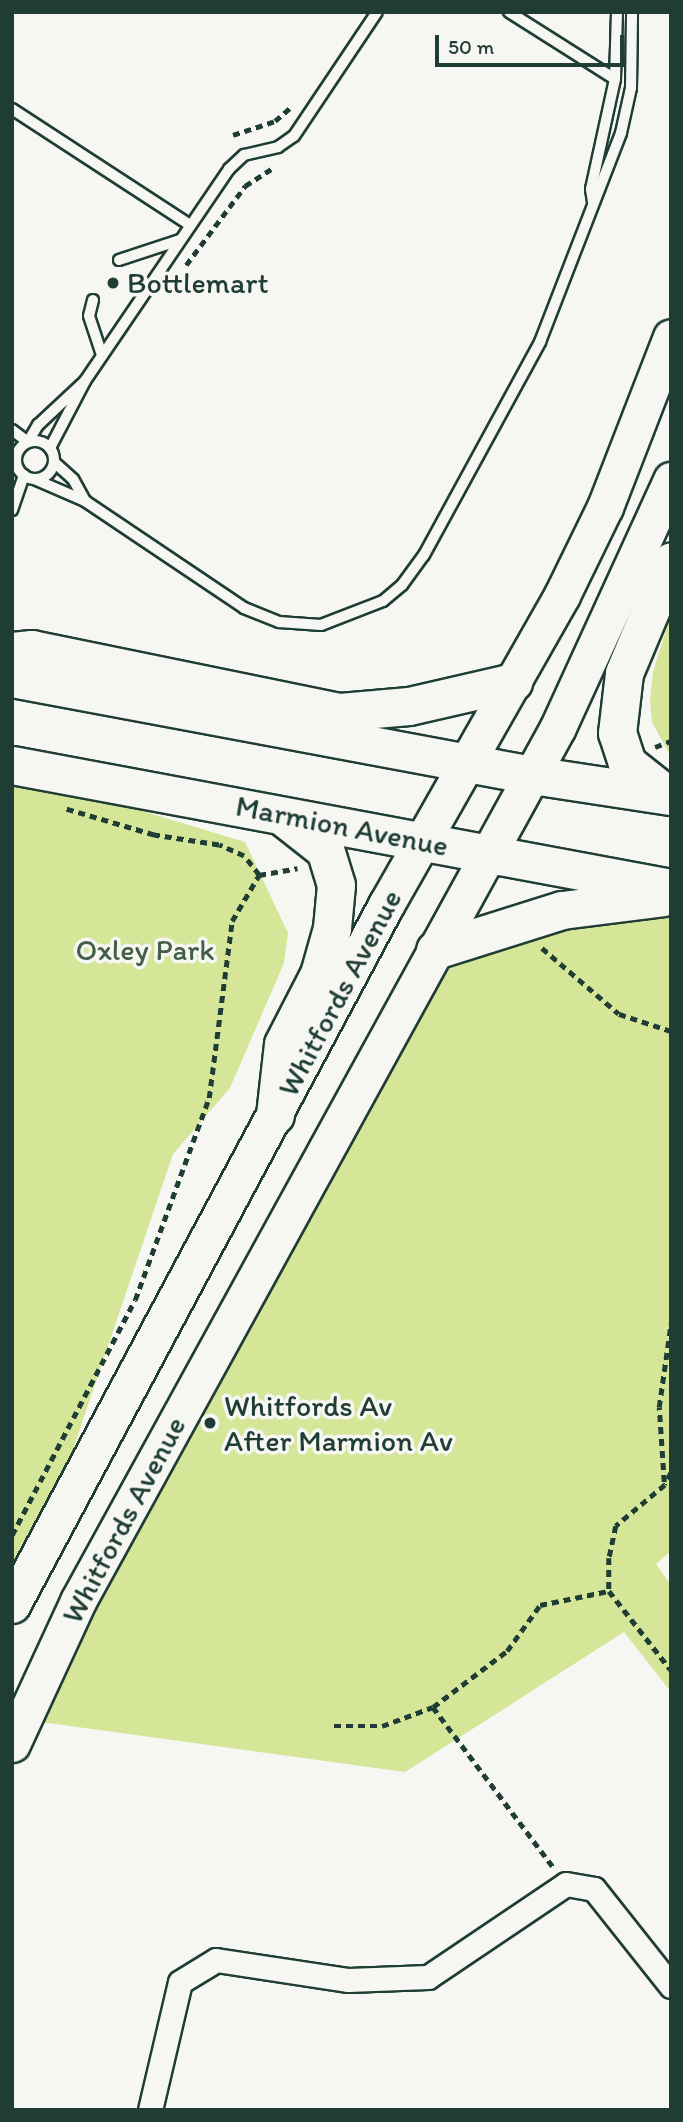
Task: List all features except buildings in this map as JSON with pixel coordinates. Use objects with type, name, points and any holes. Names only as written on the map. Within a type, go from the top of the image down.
[{"type":"highway","points":[[669,795],[628,763],[617,733],[624,673],[671,561]]},
{"type":"highway","points":[[12,652],[32,649],[340,712],[409,706],[513,682]]},
{"type":"highway","points":[[12,678],[532,775],[669,795]]},
{"type":"highway","name":"Marmion Avenue","points":[[12,765],[276,812],[420,843],[671,888]]},
{"type":"highway","points":[[275,1115],[283,1044],[319,974],[332,928],[336,885],[335,871],[325,850],[314,837],[276,812]]},
{"type":"highway","points":[[435,950],[562,910],[671,896]]},
{"type":"main road","name":"Whitfords Avenue","points":[[12,1605],[420,843],[464,762],[513,682],[605,507],[671,337]]},
{"type":"main road","name":"Whitfords Avenue","points":[[12,1744],[78,1601],[532,775],[605,631],[671,480]]},
{"type":"street","points":[[150,2110],[180,1982],[216,1959],[348,1980],[428,1977],[566,1884],[594,1889],[671,1986]]},
{"type":"lane","points":[[50,448],[85,381],[235,162],[243,155],[284,144],[294,135],[377,12]]},
{"type":"lane","points":[[509,12],[615,79]]},
{"type":"lane","points":[[593,204],[591,189],[615,79],[617,12]]},
{"type":"lane","points":[[85,381],[38,425],[28,442],[14,454],[29,477],[85,501],[244,608],[279,622],[321,625],[383,601],[402,585],[424,555],[530,366],[621,133],[631,88],[632,12]]},
{"type":"lane","points":[[12,109],[190,225]]},
{"type":"lane","points":[[119,260],[180,240]]},
{"type":"lane","points":[[93,300],[89,316],[102,355]]},
{"type":"lane","points":[[14,430],[38,425]]},
{"type":"lane","points":[[14,430],[28,442],[43,442],[50,448],[54,463],[73,480],[85,501]]},
{"type":"lane","points":[[29,477],[48,475],[54,463]]},
{"type":"lane","points":[[12,510],[29,477]]},
{"type":"path","points":[[233,135],[275,121],[296,99]]},
{"type":"path","points":[[179,270],[193,261],[256,175],[284,166]]},
{"type":"path","points":[[654,747],[671,741]]},
{"type":"path","points":[[12,1535],[135,1300],[209,1098],[232,921],[259,875],[244,856],[219,845],[154,835],[51,804]]},
{"type":"path","points":[[532,947],[554,955],[619,1014],[671,1031]]},
{"type":"path","points":[[665,1485],[659,1407],[671,1323]]},
{"type":"path","points":[[671,1473],[665,1485],[616,1526],[609,1558],[609,1591],[671,1670]]},
{"type":"path","points":[[334,1726],[382,1726],[433,1707],[507,1651],[540,1605],[609,1591]]},
{"type":"path","points":[[433,1707],[566,1884]]},
{"type":"green space","points":[[671,614],[671,757],[652,722],[650,700],[653,672]]},
{"type":"green space","name":"Oxley Park","points":[[12,780],[86,794],[245,842],[288,933],[284,963],[230,1088],[173,1154],[62,1482],[12,1592]]},
{"type":"green space","points":[[671,912],[671,1551],[656,1564],[671,1585],[671,1692],[624,1632],[405,1772],[12,1718],[427,984],[477,950],[638,913]]},
{"type":"place","name":"Bottlemart","points":[[113,283]]},
{"type":"place","name":"Whitfords Av After Marmion Av","points":[[210,1423]]}]
